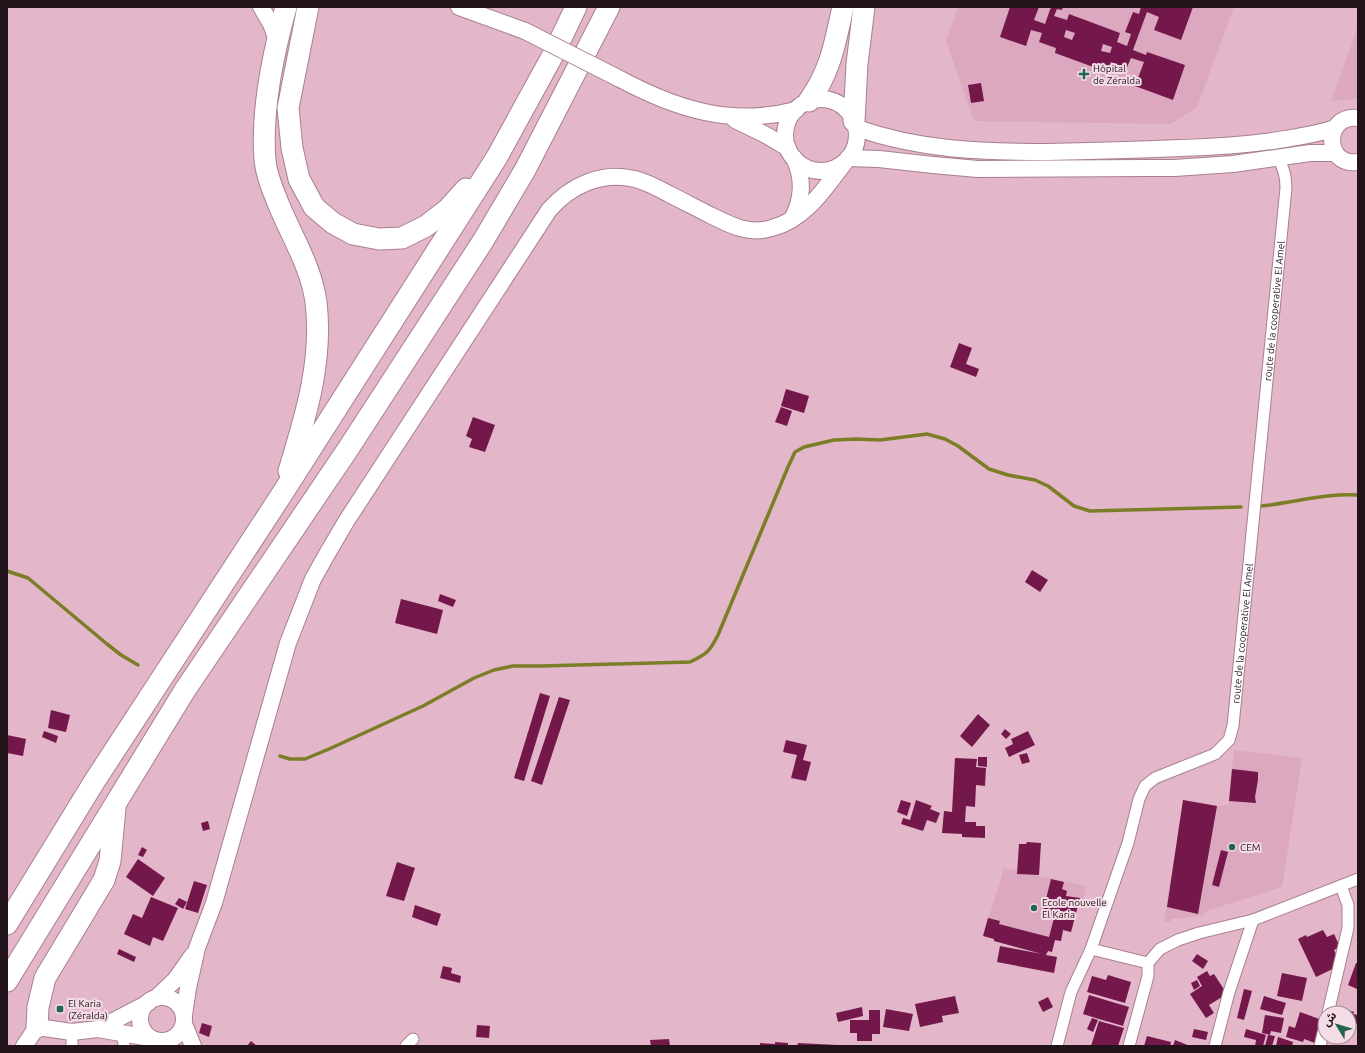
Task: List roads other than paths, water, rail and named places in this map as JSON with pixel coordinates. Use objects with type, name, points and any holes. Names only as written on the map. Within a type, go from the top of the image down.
[{"type":"highway","points":[[282,494],[309,401],[316,358],[318,330],[316,300],[307,270],[292,232],[276,198],[265,161],[264,135],[271,70],[286,7]]},
{"type":"highway","points":[[7,924],[94,782],[282,494],[497,157],[554,53],[576,7]]},
{"type":"highway","points":[[7,981],[185,690],[348,449],[483,241],[525,170],[609,7]]},
{"type":"highway","points":[[803,105],[819,86],[829,64],[843,7]]},
{"type":"highway","points":[[856,125],[857,64],[864,7]]},
{"type":"highway","points":[[308,10],[288,108],[292,148],[299,179],[314,207],[333,223],[353,234],[379,239],[402,238],[426,226],[448,209],[497,157]]},
{"type":"highway","points":[[37,1027],[38,1007],[45,978],[104,880],[110,861],[115,805]]},
{"type":"street","points":[[261,7],[271,24],[277,40]]},
{"type":"street","points":[[98,1029],[124,1040],[150,1038],[174,1043],[175,1037],[181,1031],[197,948],[214,903],[288,643],[313,579],[326,554],[347,520],[549,210],[557,201],[576,187],[599,178],[624,177],[647,183],[734,227],[743,230],[758,231],[772,228],[792,219],[814,201],[846,160],[856,144],[856,125],[851,114],[840,104],[825,99],[775,115],[754,117],[726,116],[686,107],[640,89],[525,31],[459,7]]},
{"type":"street","points":[[792,219],[800,202],[802,184],[801,175],[786,141],[786,128],[792,115],[803,105]]},
{"type":"street","points":[[726,116],[764,134],[791,153],[805,167],[819,170],[832,169],[846,160],[879,159],[956,168],[1008,170],[1174,168],[1232,164],[1310,153],[1336,153]]},
{"type":"street","points":[[856,125],[884,137],[912,144],[956,150],[1001,152],[1111,151],[1235,146],[1318,134],[1335,128],[1343,120],[1358,118]]},
{"type":"street","points":[[1335,128],[1332,138],[1333,148],[1336,153],[1344,160],[1357,163]]},
{"type":"street","name":"route de la cooperative El Amel","points":[[1057,1046],[1071,992],[1091,950],[1128,843],[1139,799],[1145,786],[1155,778],[1215,754],[1229,740],[1233,726],[1286,188],[1284,169],[1278,158]]},
{"type":"street","points":[[1129,1046],[1148,976],[1148,963],[1160,949],[1178,940],[1199,933],[1253,920],[1358,879]]},
{"type":"street","points":[[1330,1005],[1348,928],[1348,905],[1341,886]]},
{"type":"street","points":[[1215,1046],[1229,992],[1253,920]]},
{"type":"street","points":[[150,1038],[144,1032],[141,1025],[143,1009],[175,980],[197,948]]},
{"type":"street","points":[[1091,950],[1148,963]]},
{"type":"street","points":[[24,1046],[37,1027],[72,1039],[98,1029],[152,1000],[164,997],[177,1003],[181,1008],[193,1046]]},
{"type":"waterway","points":[[280,756],[290,759],[305,759],[423,706],[474,678],[494,670],[513,666],[690,662],[700,657],[713,645],[718,635],[788,467],[795,452],[804,447],[834,440],[880,440],[927,434],[945,439],[958,446],[989,469],[1008,475],[1035,480],[1048,486],[1074,506],[1090,511],[1241,507]]},
{"type":"waterway","points":[[1261,506],[1334,495],[1358,495]]},
{"type":"waterway","points":[[7,571],[28,578],[107,644],[121,655],[138,665]]},
{"type":"place","name":"Hôpital de Zéralda","points":[[1084,74]]},
{"type":"place","name":"CEM","points":[[1232,847]]},
{"type":"place","name":"Ecole nouvelle El Karia","points":[[1034,908]]},
{"type":"place","name":"El Karia (Zéralda)","points":[[60,1009]]}]
